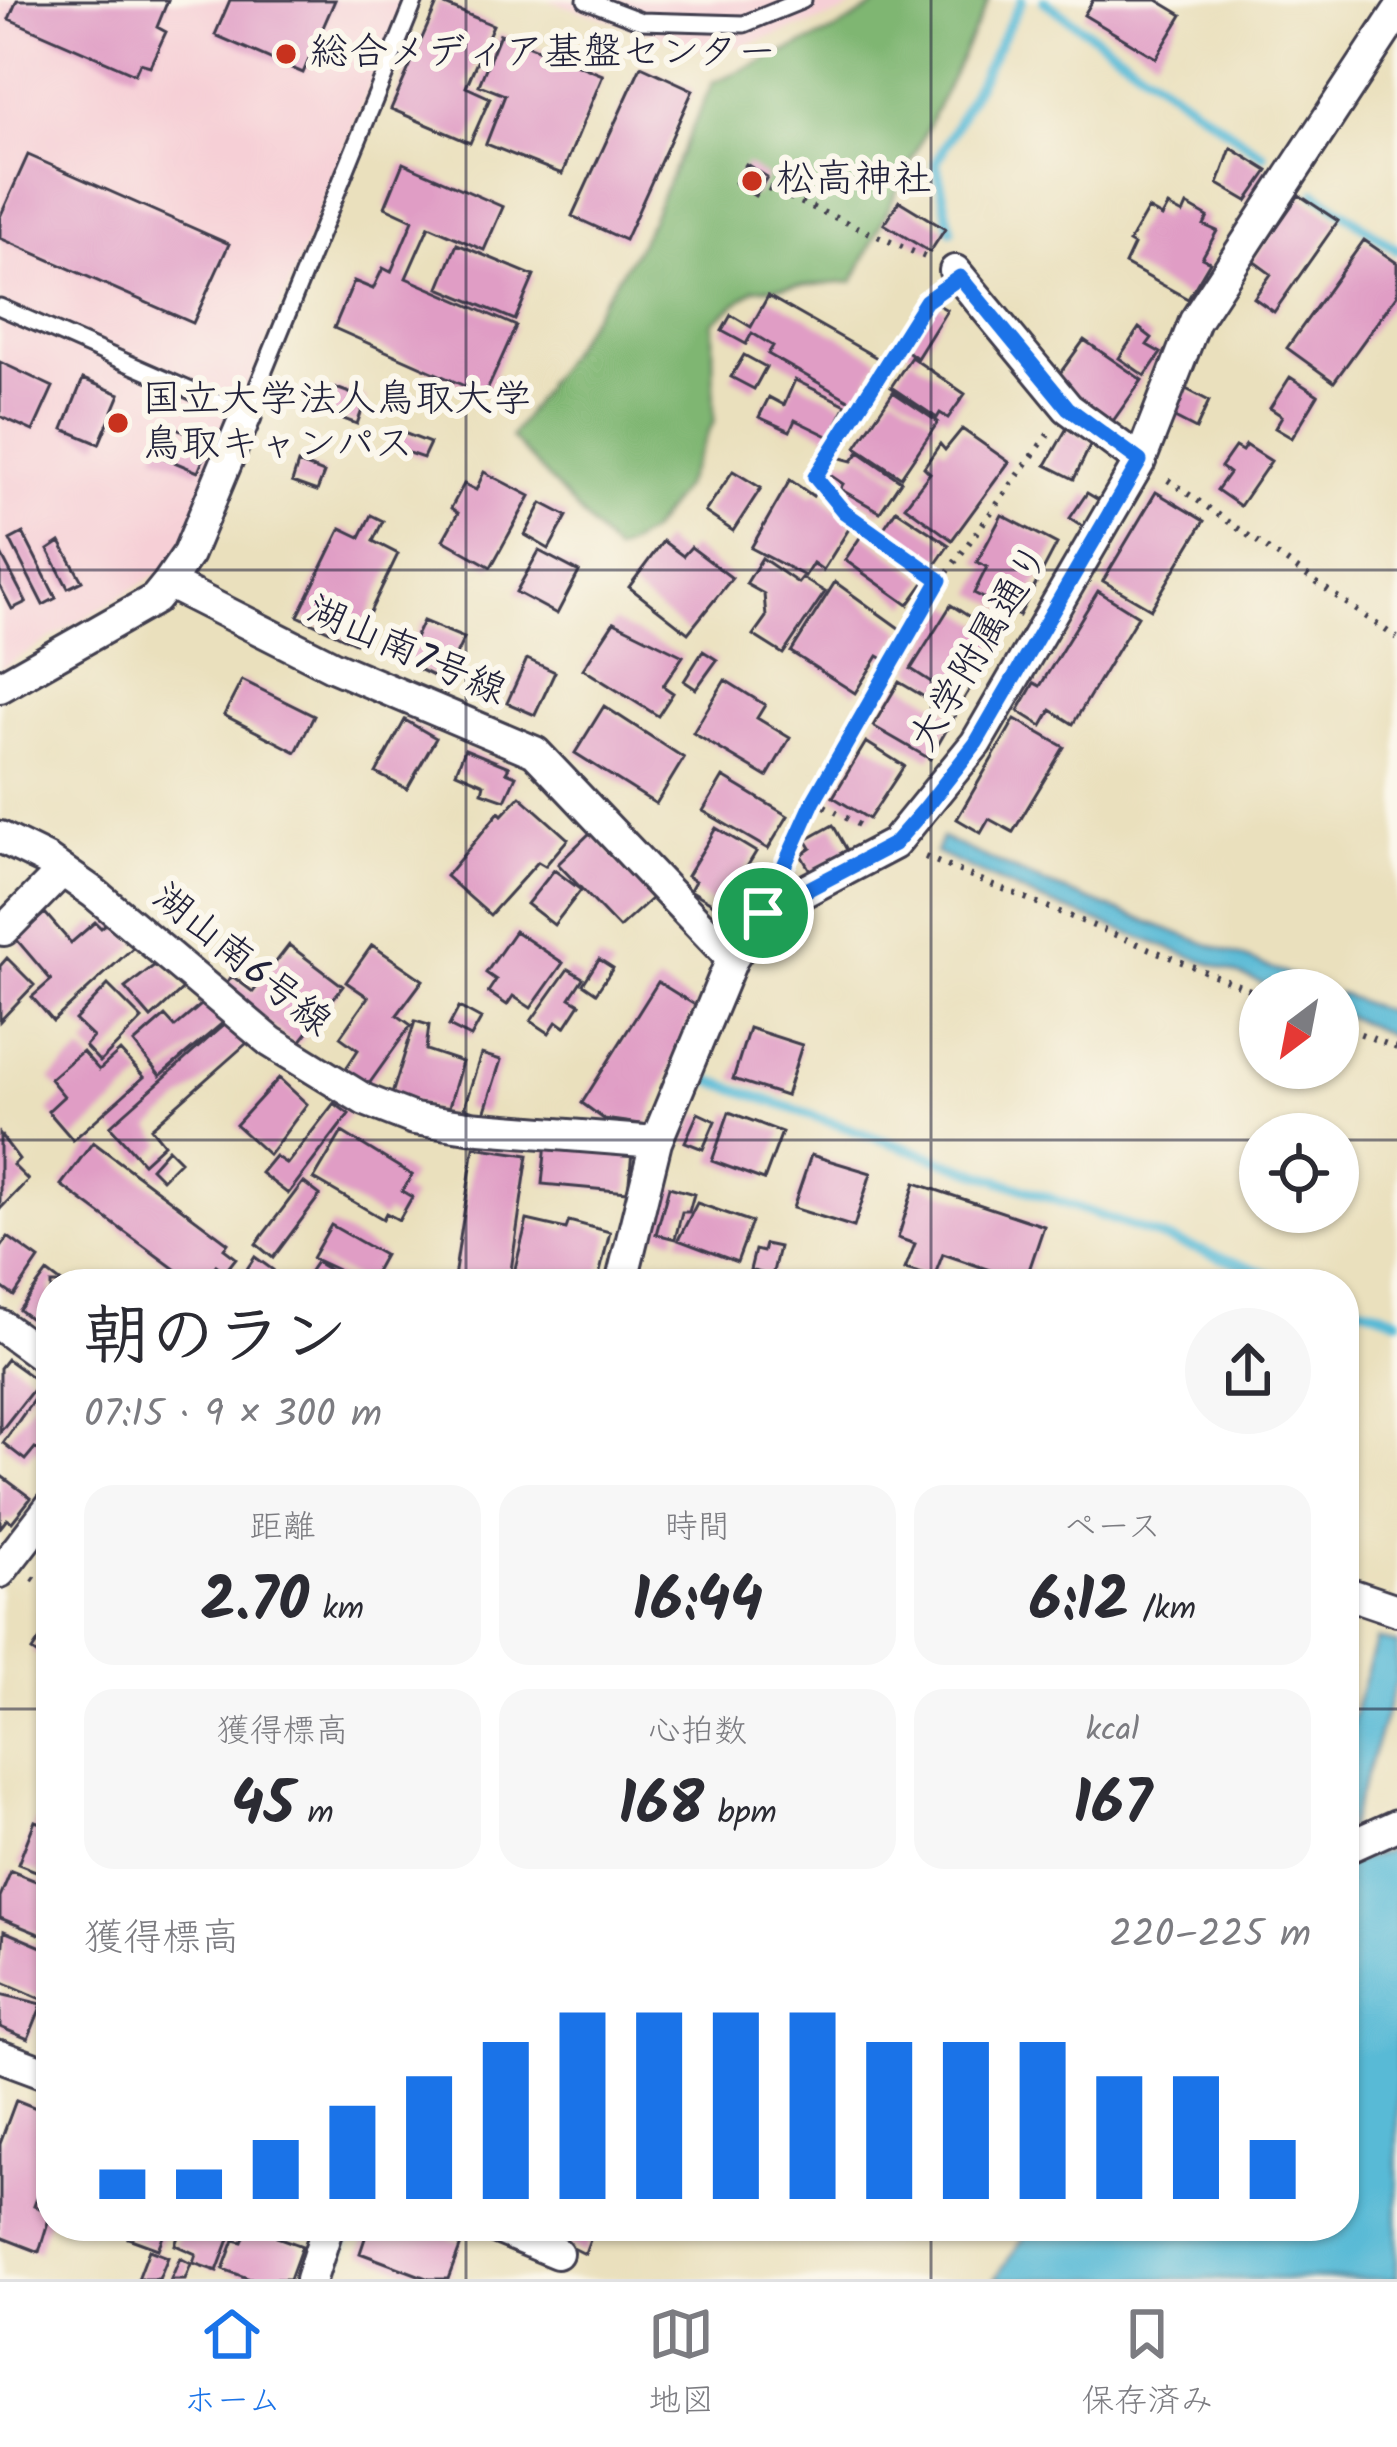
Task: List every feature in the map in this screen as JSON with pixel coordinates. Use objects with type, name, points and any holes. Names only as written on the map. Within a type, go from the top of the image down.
[{"type":"street","name":"大学附属通り","points":[[625,1269],[656,1142],[731,959],[763,913],[894,844],[976,743],[1140,461],[1195,321],[1397,13]]},
{"type":"street","points":[[958,274],[1068,408],[1140,461]]},
{"type":"street","points":[[0,687],[155,599],[169,584],[188,554],[246,415]]},
{"type":"street","name":"湖山南7号線","points":[[169,584],[332,666],[535,752],[731,959]]},
{"type":"street","name":"湖山南6号線","points":[[0,837],[62,871],[136,924],[271,1042],[365,1100],[414,1119],[468,1127],[656,1142]]},
{"type":"street","points":[[4,930],[62,871]]},
{"type":"street","points":[[0,1325],[36,1351]]},
{"type":"street","points":[[0,1572],[36,1525]]},
{"type":"street","points":[[1359,1597],[1397,1610]]},
{"type":"street","points":[[1359,1842],[1397,1825]]},
{"type":"street","points":[[0,2056],[36,2069]]},
{"type":"street","points":[[311,2279],[323,2241]]},
{"type":"street","points":[[529,2241],[557,2253]]},
{"type":"lane","points":[[0,307],[246,415],[416,0]]},
{"type":"lane","points":[[586,0],[641,21],[744,24],[803,0]]},
{"type":"path","points":[[768,188],[958,274],[926,301],[815,477],[844,512],[940,580]]},
{"type":"path","points":[[763,913],[814,800],[940,580],[1068,408]]},
{"type":"path","points":[[1140,461],[1397,638]]},
{"type":"path","points":[[814,800],[894,844],[1072,922],[1239,986]]},
{"type":"path","points":[[1359,1033],[1397,1048]]},
{"type":"shaded area","name":"国立大学法人鳥取大学 鳥取キャンパス","points":[[0,0],[405,0],[178,562],[0,669]]},
{"type":"shaded area","points":[[547,0],[862,0],[841,14],[742,46],[699,49]]},
{"type":"green space","points":[[885,0],[989,0],[853,282],[754,289],[713,322],[714,421],[683,487],[649,533],[615,552],[511,437],[641,242],[713,82],[833,32]]},
{"type":"water","points":[[942,838],[1049,885],[1274,969],[1239,969],[1239,974],[1038,899],[936,853]]},
{"type":"water","points":[[1359,1001],[1397,1016],[1397,1038],[1359,1022]]},
{"type":"water","points":[[1377,1639],[1397,1644],[1397,1679],[1359,1797],[1359,1697]]},
{"type":"water","points":[[1397,1848],[1397,2279],[995,2279],[1022,2241],[1359,2241],[1359,1860]]},
{"type":"building","points":[[17,0],[168,0],[157,27],[166,32],[150,66],[140,63],[135,74],[9,19]]},
{"type":"building","name":"総合メディア基盤センター","points":[[230,0],[335,0],[303,73],[215,35]]},
{"type":"building","points":[[1093,0],[1157,0],[1182,15],[1156,58],[1084,15]]},
{"type":"building","points":[[438,2],[493,25],[466,87],[490,98],[470,143],[391,109]]},
{"type":"building","points":[[500,34],[603,75],[562,174],[486,144],[505,95],[479,85]]},
{"type":"building","points":[[641,66],[693,90],[625,240],[572,216]]},
{"type":"building","points":[[1231,148],[1268,171],[1247,201],[1218,184]]},
{"type":"building","points":[[28,155],[229,244],[193,323],[0,238],[0,217]]},
{"type":"building","points":[[403,163],[503,207],[484,250],[429,226],[406,278],[516,326],[485,395],[334,328],[354,281],[373,289],[383,268],[391,272],[413,220],[385,207]]},
{"type":"building","points":[[746,164],[767,177],[755,196],[735,183]]},
{"type":"building","points":[[1299,195],[1338,221],[1274,312],[1254,298],[1271,274],[1253,261]]},
{"type":"building","points":[[899,201],[945,229],[930,252],[884,224]]},
{"type":"building","points":[[1187,205],[1208,217],[1204,225],[1217,231],[1202,258],[1210,262],[1188,299],[1125,264],[1134,245],[1129,242],[1148,209],[1162,217],[1168,206],[1183,214]]},
{"type":"building","points":[[1364,240],[1397,263],[1397,295],[1334,382],[1287,348]]},
{"type":"building","points":[[457,244],[534,276],[515,320],[439,288]]},
{"type":"building","points":[[768,296],[879,359],[854,403],[768,354],[773,346],[752,333],[746,344],[722,331],[731,315],[751,327]]},
{"type":"building","points":[[935,303],[947,310],[917,358],[906,350]]},
{"type":"building","points":[[1139,328],[1152,338],[1147,345],[1161,353],[1145,376],[1119,358]]},
{"type":"building","points":[[1084,340],[1142,380],[1113,421],[1055,380]]},
{"type":"building","points":[[744,355],[766,367],[754,389],[731,377]]},
{"type":"building","points":[[911,357],[965,394],[948,418],[940,413],[937,418],[891,387]]},
{"type":"building","points":[[0,362],[53,387],[33,431],[0,416]]},
{"type":"building","points":[[1290,377],[1318,395],[1292,438],[1275,428],[1282,416],[1270,408]]},
{"type":"building","points":[[83,379],[120,394],[99,444],[63,429]]},
{"type":"building","points":[[795,380],[846,405],[830,437],[795,420],[790,431],[759,417],[769,397],[784,405]]},
{"type":"building","points":[[336,388],[366,399],[357,424],[306,405],[310,396],[330,403]]},
{"type":"building","points":[[1184,388],[1209,401],[1196,429],[1171,416]]},
{"type":"building","points":[[893,392],[938,422],[901,477],[856,447]]},
{"type":"building","points":[[167,424],[210,443],[198,472],[155,454]]},
{"type":"building","points":[[1067,428],[1092,442],[1074,479],[1046,465]]},
{"type":"building","points":[[962,429],[1009,462],[952,540],[905,506],[930,473],[924,467],[940,444],[945,450]]},
{"type":"building","points":[[401,432],[430,443],[423,458],[394,448]]},
{"type":"building","points":[[1246,445],[1271,461],[1240,506],[1217,490],[1229,473],[1221,467],[1235,447],[1242,451]]},
{"type":"building","points":[[859,452],[901,481],[880,512],[840,489],[843,484],[827,473],[837,457],[852,461]]},
{"type":"building","points":[[298,463],[324,473],[317,491],[292,482]]},
{"type":"building","points":[[733,471],[761,488],[733,531],[705,512]]},
{"type":"building","points":[[484,472],[530,496],[491,567],[443,540],[458,513],[451,508],[464,484],[476,490]]},
{"type":"building","points":[[790,480],[813,496],[816,491],[852,524],[823,570],[813,563],[805,576],[751,548]]},
{"type":"building","points":[[1156,492],[1204,521],[1151,609],[1103,581]]},
{"type":"building","points":[[1087,493],[1102,502],[1084,527],[1070,518]]},
{"type":"building","points":[[542,503],[567,516],[549,549],[525,535]]},
{"type":"building","points":[[896,510],[949,545],[935,565],[882,531]]},
{"type":"building","points":[[371,515],[383,521],[373,541],[398,554],[355,643],[298,616],[341,528],[360,537]]},
{"type":"building","points":[[1002,515],[1057,544],[1019,616],[974,593],[987,567],[977,562]]},
{"type":"building","points":[[23,533],[56,598],[43,605],[10,540]]},
{"type":"building","points":[[863,533],[926,580],[908,605],[845,560]]},
{"type":"building","points":[[663,541],[683,556],[691,547],[732,578],[688,633],[629,587]]},
{"type":"building","points":[[60,542],[82,581],[68,588],[48,550]]},
{"type":"building","points":[[539,551],[579,572],[557,614],[516,592]]},
{"type":"building","points":[[0,552],[26,602],[12,609],[0,586]]},
{"type":"building","points":[[762,558],[798,583],[802,578],[825,592],[783,654],[753,635],[766,617],[764,594],[746,584]]},
{"type":"building","points":[[835,582],[903,631],[885,660],[878,656],[855,693],[791,652]]},
{"type":"building","points":[[1098,591],[1138,616],[1073,724],[1051,710],[1042,726],[1018,711],[1034,683],[1040,686]]},
{"type":"building","points":[[951,605],[1001,637],[962,702],[911,669]]},
{"type":"building","points":[[423,621],[464,638],[453,661],[462,665],[452,685],[404,662]]},
{"type":"building","points":[[614,622],[683,656],[663,686],[673,693],[658,716],[583,669]]},
{"type":"building","points":[[703,651],[717,660],[696,689],[684,681]]},
{"type":"building","points":[[527,659],[555,672],[535,715],[507,703]]},
{"type":"building","points":[[242,680],[314,716],[296,752],[224,715]]},
{"type":"building","points":[[725,680],[765,705],[757,718],[790,738],[767,777],[693,733]]},
{"type":"building","points":[[899,682],[955,715],[930,759],[873,726]]},
{"type":"building","points":[[604,706],[684,758],[656,804],[575,753]]},
{"type":"building","points":[[1015,719],[1064,747],[1013,832],[989,819],[981,833],[957,819]]},
{"type":"building","points":[[405,720],[436,738],[407,789],[376,773]]},
{"type":"building","points":[[866,742],[904,766],[869,819],[833,797]]},
{"type":"building","points":[[465,749],[509,767],[506,772],[516,776],[505,800],[482,792],[484,784],[456,772]]},
{"type":"building","points":[[723,777],[788,816],[768,849],[703,811]]},
{"type":"building","points":[[520,796],[568,839],[545,866],[538,862],[490,915],[446,876],[499,812],[502,815]]},
{"type":"building","points":[[833,825],[847,850],[811,872],[801,855],[811,848],[806,840]]},
{"type":"building","points":[[716,828],[756,852],[728,898],[740,906],[733,916],[690,890],[695,881],[687,876]]},
{"type":"building","points":[[591,832],[652,898],[619,928],[558,864]]},
{"type":"building","points":[[554,870],[581,890],[554,925],[527,904]]},
{"type":"building","points":[[45,913],[71,943],[95,922],[101,928],[113,918],[137,944],[53,1021],[32,997],[51,980],[16,939]]},
{"type":"building","points":[[515,931],[563,963],[531,1008],[513,996],[507,1005],[488,992],[496,980],[486,973]]},
{"type":"building","points":[[289,945],[343,986],[297,1046],[223,989],[232,976],[253,992]]},
{"type":"building","points":[[372,945],[423,980],[397,1015],[411,1025],[366,1088],[343,1073],[358,1050],[340,1037],[368,997],[346,982]]},
{"type":"building","points":[[7,958],[34,985],[0,1021],[0,966]]},
{"type":"building","points":[[599,959],[613,968],[596,993],[583,984]]},
{"type":"building","points":[[160,961],[183,989],[151,1018],[125,988]]},
{"type":"building","points":[[568,969],[583,978],[570,998],[580,1004],[565,1027],[557,1021],[549,1033],[531,1021]]},
{"type":"building","points":[[658,982],[695,1005],[647,1125],[604,1119],[582,1103]]},
{"type":"building","points":[[108,985],[142,1019],[100,1062],[85,1046],[93,1037],[75,1020]]},
{"type":"building","points":[[207,1000],[224,1022],[160,1076],[134,1043],[165,1016],[175,1027]]},
{"type":"building","points":[[459,1007],[481,1019],[471,1037],[449,1026]]},
{"type":"building","points":[[415,1021],[429,1025],[426,1050],[462,1062],[447,1114],[392,1094]]},
{"type":"building","points":[[227,1022],[247,1043],[151,1128],[164,1144],[143,1163],[110,1126]]},
{"type":"building","points":[[749,1028],[802,1045],[786,1096],[733,1079]]},
{"type":"building","points":[[82,1051],[99,1070],[120,1051],[144,1077],[73,1140],[48,1111],[64,1096],[50,1079]]},
{"type":"building","points":[[481,1054],[501,1060],[484,1114],[464,1108]]},
{"type":"building","points":[[279,1078],[307,1104],[269,1155],[236,1125]]},
{"type":"building","points":[[334,1103],[349,1114],[288,1194],[261,1173],[275,1156],[287,1164]]},
{"type":"building","points":[[729,1112],[782,1132],[764,1180],[712,1161]]},
{"type":"building","points":[[698,1113],[715,1121],[703,1149],[685,1142]]},
{"type":"building","points":[[342,1132],[412,1175],[402,1191],[412,1197],[399,1220],[386,1213],[383,1219],[314,1179]]},
{"type":"building","points":[[0,1134],[19,1159],[13,1165],[28,1180],[0,1209]]},
{"type":"building","points":[[93,1142],[228,1243],[224,1249],[236,1258],[227,1269],[216,1265],[213,1269],[175,1269],[61,1185]]},
{"type":"building","points":[[546,1143],[632,1152],[628,1192],[542,1184]]},
{"type":"building","points":[[474,1147],[528,1155],[511,1269],[455,1269]]},
{"type":"building","points":[[168,1149],[180,1161],[162,1179],[151,1168]]},
{"type":"building","points":[[811,1155],[871,1173],[854,1227],[793,1208]]},
{"type":"building","points":[[303,1182],[320,1195],[273,1258],[256,1244]]},
{"type":"building","points":[[915,1183],[1044,1226],[1029,1269],[987,1269],[943,1254],[937,1269],[905,1269],[915,1244],[898,1238]]},
{"type":"building","points":[[669,1187],[694,1194],[689,1212],[682,1212],[675,1239],[656,1234]]},
{"type":"building","points":[[697,1203],[752,1222],[737,1262],[678,1240]]},
{"type":"building","points":[[527,1220],[566,1229],[569,1221],[610,1232],[601,1269],[515,1269]]},
{"type":"building","points":[[331,1225],[384,1255],[376,1269],[336,1269],[312,1258]]},
{"type":"building","points":[[8,1237],[39,1259],[14,1296],[0,1286],[0,1248]]},
{"type":"building","points":[[765,1244],[779,1247],[774,1269],[750,1269],[755,1250],[763,1252]]},
{"type":"building","points":[[255,1257],[272,1269],[247,1269]]},
{"type":"building","points":[[36,1287],[36,1323],[19,1310]]},
{"type":"building","points":[[7,1359],[36,1380],[36,1386],[0,1432],[0,1368]]},
{"type":"building","points":[[36,1396],[36,1449],[25,1460],[3,1443]]},
{"type":"building","points":[[0,1475],[31,1498],[12,1522],[7,1519],[0,1528]]},
{"type":"building","points":[[35,1821],[36,1821],[36,1871],[18,1864]]},
{"type":"building","points":[[11,1871],[36,1881],[36,1933],[0,1918],[0,1897]]},
{"type":"building","points":[[4,1931],[36,1945],[36,1996],[0,1981]]},
{"type":"building","points":[[0,1994],[36,2003],[28,2039],[0,2027]]},
{"type":"building","points":[[16,2100],[36,2108],[34,2206],[36,2241],[42,2241],[39,2252],[0,2237],[0,2143]]},
{"type":"building","points":[[136,2241],[161,2241],[158,2249]]},
{"type":"building","points":[[176,2241],[228,2241],[217,2271],[193,2263],[196,2254],[175,2245]]},
{"type":"building","points":[[234,2241],[288,2241],[302,2246],[290,2279],[250,2279],[223,2269]]},
{"type":"building","points":[[364,2241],[462,2242],[448,2279],[429,2279],[360,2253]]},
{"type":"building","points":[[559,2241],[590,2241],[585,2254]]},
{"type":"building","points":[[149,2250],[168,2257],[159,2279],[138,2279]]},
{"type":"building","points":[[180,2258],[191,2264],[185,2279],[171,2279]]},
{"type":"waterway","points":[[951,230],[936,163],[1022,0]]},
{"type":"waterway","points":[[1044,1],[1263,155]]},
{"type":"waterway","points":[[1316,193],[1397,250]]},
{"type":"waterway","points":[[674,1143],[701,1077],[1254,1269]]},
{"type":"waterway","points":[[1359,1305],[1397,1319]]},
{"type":"waterway","points":[[337,2263],[344,2241]]},
{"type":"place","name":"総合メディア基盤センター","points":[[286,54]]},
{"type":"place","name":"松高神社","points":[[752,181]]},
{"type":"place","name":"国立大学法人鳥取大学 鳥取キャンパス","points":[[118,423]]},
{"type":"route","points":[[960,277],[1036,376],[1068,408],[1140,461],[976,743],[923,811],[894,844],[763,913],[773,882],[814,800],[940,580],[844,512],[815,477],[926,301],[939,287],[960,277]]}]
